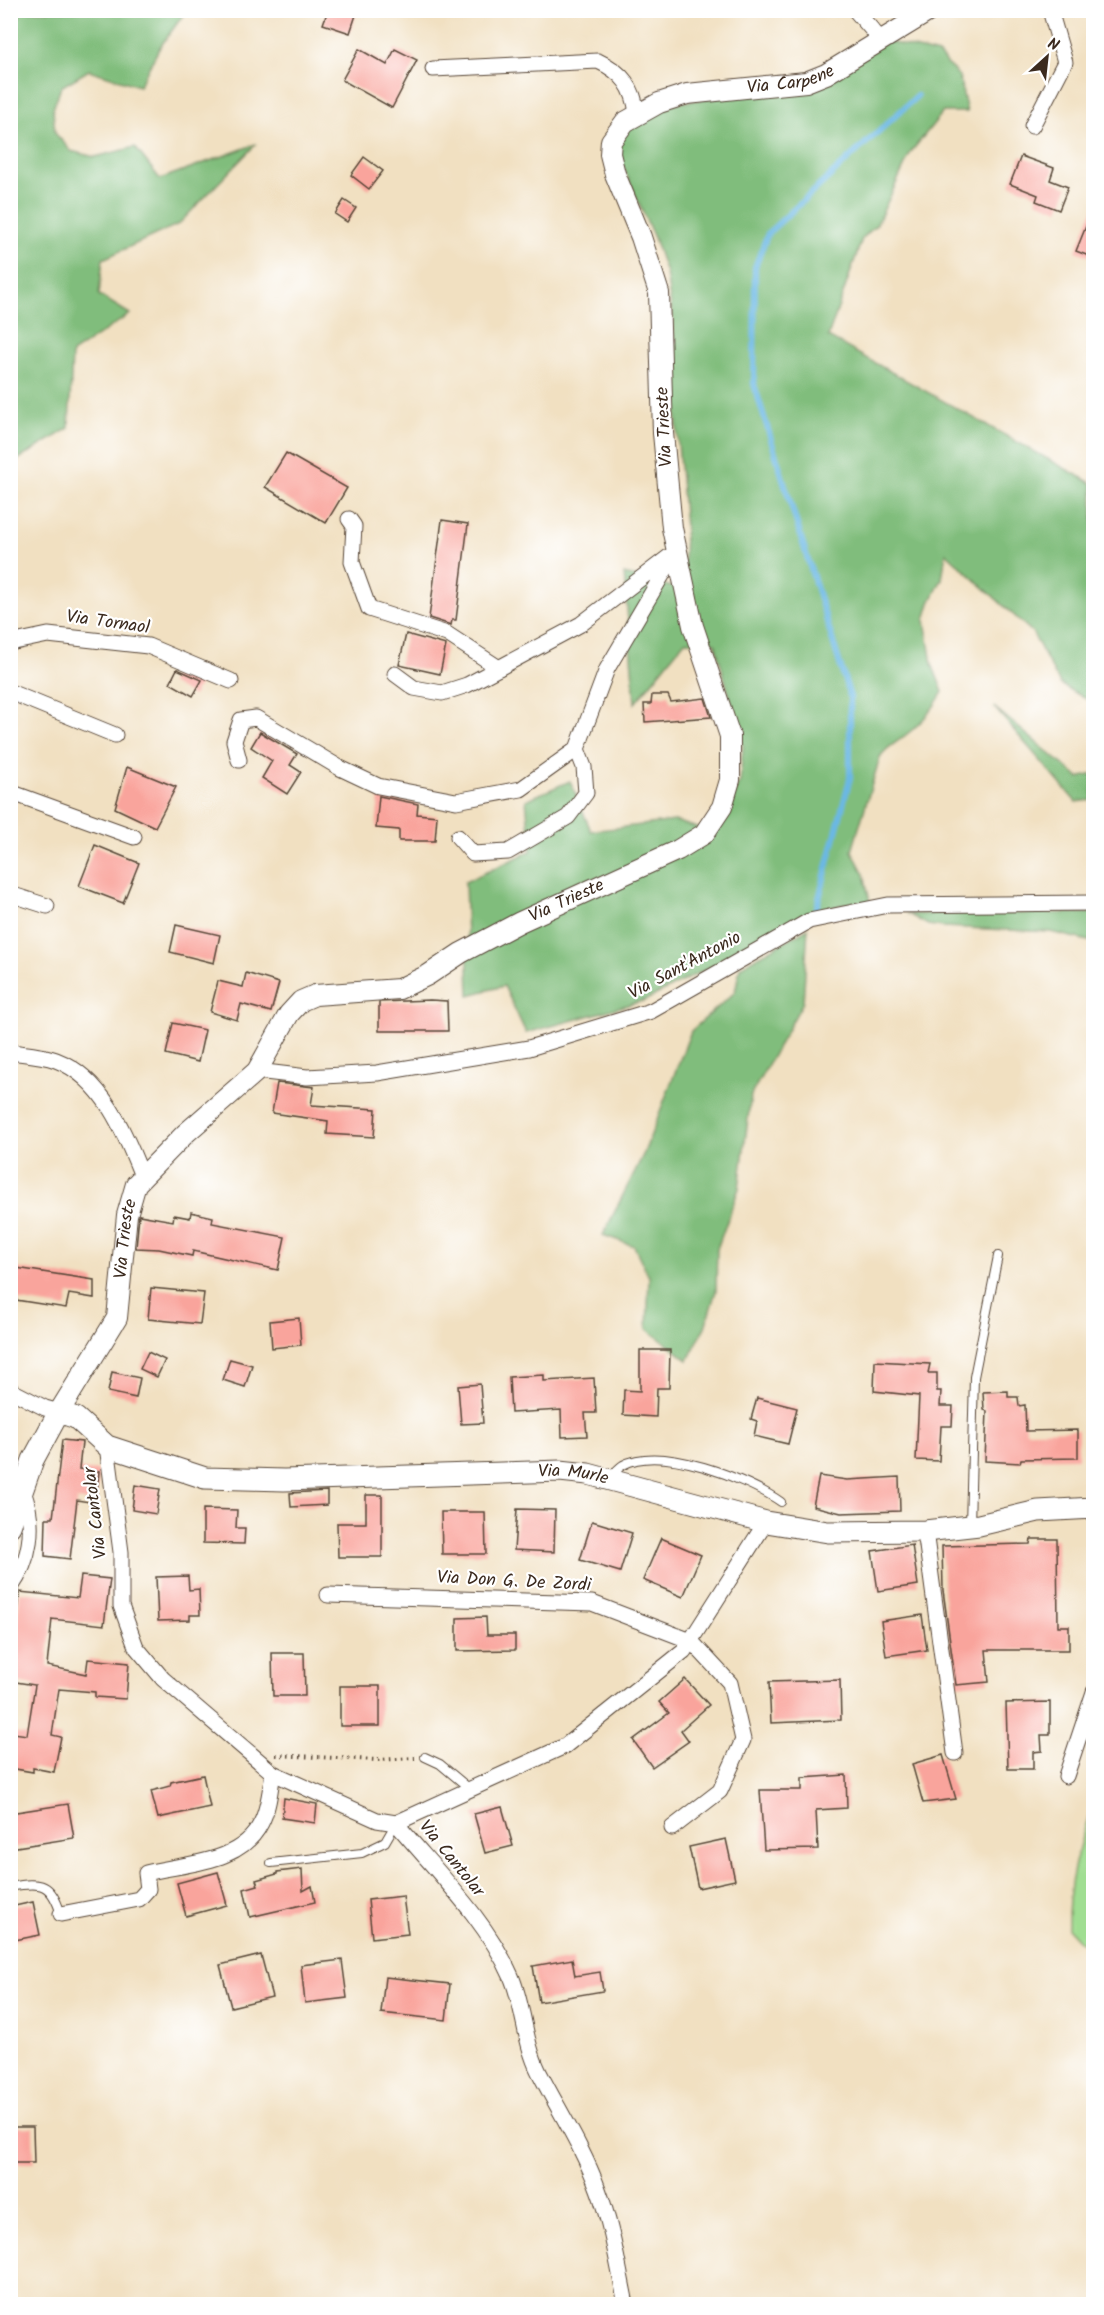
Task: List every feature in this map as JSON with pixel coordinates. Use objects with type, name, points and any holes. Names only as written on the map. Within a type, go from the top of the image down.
[{"type":"main road","name":"Via Murle","points":[[59,1412],[76,1418],[107,1446],[205,1478],[284,1480],[560,1471],[608,1479],[766,1522],[828,1532],[925,1531],[970,1526],[1038,1511],[1094,1508]]},
{"type":"main road","name":"Via Trieste","points":[[10,1526],[33,1460],[59,1412]]},
{"type":"street","points":[[855,10],[880,39]]},
{"type":"street","name":"Via Carpene","points":[[637,114],[659,103],[687,94],[806,82],[835,69],[880,39],[931,10]]},
{"type":"street","points":[[1032,126],[1065,62],[1050,10]]},
{"type":"street","points":[[433,69],[598,61],[613,68],[630,84],[637,114]]},
{"type":"street","name":"Via Trieste","points":[[59,1412],[117,1318],[127,1215],[133,1190],[142,1176],[186,1133],[257,1071],[289,1014],[307,997],[399,989],[428,975],[460,953],[520,922],[686,846],[704,834],[714,822],[730,780],[730,736],[693,626],[672,528],[663,433],[659,293],[610,154],[615,133],[637,114]]},
{"type":"street","points":[[349,519],[354,526],[352,562],[369,609],[447,634],[499,668]]},
{"type":"street","points":[[395,674],[414,688],[442,693],[467,685],[581,624],[677,550]]},
{"type":"street","points":[[239,760],[234,741],[241,720],[256,718],[340,768],[378,786],[456,801],[520,789],[577,749],[607,669],[677,550]]},
{"type":"street","name":"Via Tornaol","points":[[10,643],[48,635],[148,646],[231,681]]},
{"type":"street","points":[[10,692],[115,735]]},
{"type":"street","points":[[458,837],[473,854],[508,852],[568,817],[586,793],[584,767],[577,749]]},
{"type":"street","points":[[10,792],[134,837]]},
{"type":"street","points":[[10,894],[47,906]]},
{"type":"street","name":"Via Sant'Antonio","points":[[257,1071],[307,1077],[377,1073],[529,1048],[651,1011],[809,921],[888,905],[1094,903]]},
{"type":"street","points":[[10,1052],[56,1060],[78,1073],[105,1100],[125,1133],[142,1176]]},
{"type":"street","points":[[10,1390],[45,1408],[59,1412]]},
{"type":"street","name":"Via Cantolar","points":[[107,1446],[121,1552],[121,1606],[136,1647],[163,1679],[273,1773],[377,1820],[396,1823],[467,1908],[495,1946],[512,1978],[537,2069],[583,2152],[599,2190],[626,2304]]},
{"type":"street","points":[[10,1589],[21,1573],[32,1533],[30,1509],[23,1491]]},
{"type":"street","points":[[396,1823],[565,1746],[684,1651],[766,1522]]},
{"type":"street","points":[[925,1531],[955,1753]]},
{"type":"street","name":"Via Don G. De Zordi","points":[[328,1595],[592,1604],[690,1641],[730,1683],[743,1740],[720,1791],[672,1828]]},
{"type":"street","points":[[1066,1776],[1094,1692]]},
{"type":"street","points":[[61,1914],[139,1899],[148,1889],[146,1873],[227,1855],[242,1846],[261,1824],[273,1773]]},
{"type":"lane","points":[[970,1526],[974,1377],[998,1256]]},
{"type":"lane","points":[[608,1479],[623,1466],[639,1461],[657,1459],[685,1462],[752,1486],[781,1502]]},
{"type":"lane","points":[[425,1757],[440,1764],[470,1789]]},
{"type":"lane","points":[[271,1863],[362,1853],[376,1849],[384,1842],[396,1823]]},
{"type":"lane","points":[[10,1887],[32,1883],[48,1888],[55,1895],[61,1914]]},
{"type":"path","points":[[254,1758],[294,1755],[377,1760],[425,1757]]},
{"type":"green space","points":[[22,11],[186,11],[160,47],[139,86],[89,70],[61,87],[53,109],[55,133],[71,151],[95,157],[135,147],[160,179],[256,144],[179,224],[103,259],[99,295],[130,314],[72,353],[69,428],[11,464],[10,35]]},
{"type":"green space","points":[[886,41],[938,54],[959,76],[967,112],[943,112],[911,152],[877,224],[862,239],[828,337],[1093,484],[1093,703],[1060,684],[1032,632],[946,553],[942,579],[930,603],[925,620],[932,664],[943,692],[920,723],[880,757],[852,851],[864,874],[870,902],[844,904],[803,916],[734,955],[646,1000],[526,1033],[504,986],[469,995],[465,882],[531,851],[526,800],[570,781],[591,831],[675,821],[710,832],[740,782],[743,746],[715,643],[685,641],[635,703],[624,574],[683,590],[685,528],[677,431],[673,319],[666,273],[654,238],[622,164],[617,135],[647,107],[808,85]]},
{"type":"green space","points":[[994,707],[1079,778],[1093,774],[1093,800],[1076,802]]},
{"type":"green space","points":[[1093,913],[1093,942],[1050,932],[928,925],[908,914]]},
{"type":"green space","points":[[808,928],[803,1002],[751,1095],[739,1188],[717,1249],[716,1291],[705,1327],[688,1360],[647,1329],[649,1277],[634,1246],[603,1235],[644,1153],[691,1031],[735,992],[740,967]]},
{"type":"green space","points":[[1093,1805],[1093,1949],[1080,1942],[1068,1929],[1068,1913],[1074,1866]]},
{"type":"building","points":[[328,10],[340,10],[356,15],[350,33],[323,24]]},
{"type":"building","points":[[359,49],[387,65],[395,49],[417,60],[392,108],[342,80]]},
{"type":"building","points":[[1021,156],[1054,168],[1050,180],[1068,187],[1059,210],[1036,201],[1038,195],[1010,184]]},
{"type":"building","points":[[364,157],[383,171],[369,189],[351,175]]},
{"type":"building","points":[[344,200],[356,208],[347,222],[335,214]]},
{"type":"building","points":[[1094,209],[1094,258],[1076,251]]},
{"type":"building","points":[[286,453],[347,488],[326,523],[265,487]]},
{"type":"building","points":[[442,520],[468,524],[456,620],[452,620],[451,625],[429,618]]},
{"type":"building","points":[[406,634],[446,645],[440,674],[399,665]]},
{"type":"building","points":[[177,669],[202,680],[193,696],[170,683]]},
{"type":"building","points":[[652,695],[668,695],[671,702],[705,698],[711,717],[645,722],[644,704],[651,704]]},
{"type":"building","points":[[260,732],[297,754],[290,765],[301,772],[287,794],[262,778],[272,761],[251,747]]},
{"type":"building","points":[[127,767],[176,787],[155,827],[115,808]]},
{"type":"building","points":[[379,796],[418,804],[417,814],[437,816],[435,841],[399,841],[399,830],[376,828]]},
{"type":"building","points":[[95,845],[139,863],[123,903],[79,886]]},
{"type":"building","points":[[176,925],[220,935],[214,963],[170,952]]},
{"type":"building","points":[[246,973],[279,983],[271,1012],[241,1004],[237,1020],[210,1012],[218,981],[243,987]]},
{"type":"building","points":[[447,1001],[448,1031],[379,1031],[379,1002]]},
{"type":"building","points":[[173,1023],[205,1030],[198,1062],[166,1054]]},
{"type":"building","points":[[277,1083],[314,1087],[311,1105],[376,1109],[374,1137],[327,1134],[328,1121],[272,1113]]},
{"type":"building","points":[[191,1212],[213,1217],[212,1223],[285,1237],[278,1270],[193,1251],[192,1256],[159,1249],[136,1248],[139,1215],[173,1221],[174,1215],[190,1218]]},
{"type":"building","points":[[10,1267],[94,1280],[94,1298],[69,1294],[66,1308],[10,1299]]},
{"type":"building","points":[[151,1288],[204,1293],[200,1324],[148,1319]]},
{"type":"building","points":[[299,1318],[301,1345],[272,1348],[270,1321]]},
{"type":"building","points":[[640,1350],[670,1350],[669,1388],[657,1388],[656,1417],[623,1415],[624,1390],[640,1391]]},
{"type":"building","points":[[148,1352],[165,1360],[157,1377],[140,1369]]},
{"type":"building","points":[[230,1359],[252,1365],[245,1387],[223,1380]]},
{"type":"building","points":[[875,1361],[930,1364],[928,1373],[937,1373],[937,1391],[941,1391],[940,1406],[953,1406],[952,1426],[941,1426],[939,1461],[916,1460],[919,1396],[874,1391]]},
{"type":"building","points":[[112,1372],[140,1378],[136,1398],[108,1392]]},
{"type":"building","points":[[544,1375],[544,1381],[594,1378],[596,1413],[585,1413],[587,1436],[562,1437],[561,1410],[511,1413],[509,1377]]},
{"type":"building","points":[[480,1384],[483,1423],[461,1424],[458,1386]]},
{"type":"building","points":[[1008,1391],[1008,1397],[1018,1397],[1019,1406],[1025,1405],[1026,1431],[1078,1430],[1078,1458],[1021,1459],[1020,1463],[985,1461],[987,1411],[984,1410],[983,1392]]},
{"type":"building","points":[[757,1398],[797,1408],[788,1444],[754,1436],[757,1421],[751,1419]]},
{"type":"building","points":[[62,1440],[82,1442],[79,1469],[99,1471],[96,1503],[77,1500],[70,1559],[45,1556],[46,1518],[53,1518]]},
{"type":"building","points":[[819,1476],[847,1480],[899,1477],[900,1511],[841,1513],[813,1506]]},
{"type":"building","points":[[135,1485],[160,1489],[156,1514],[132,1510]]},
{"type":"building","points":[[327,1491],[327,1505],[291,1507],[290,1493]]},
{"type":"building","points":[[366,1495],[382,1495],[382,1557],[338,1557],[337,1523],[366,1523]]},
{"type":"building","points":[[203,1509],[237,1510],[236,1528],[245,1528],[244,1544],[203,1543]]},
{"type":"building","points":[[517,1509],[555,1510],[554,1552],[514,1550]]},
{"type":"building","points":[[441,1512],[485,1512],[486,1554],[442,1554]]},
{"type":"building","points":[[592,1521],[632,1533],[620,1572],[580,1560]]},
{"type":"building","points":[[661,1538],[701,1555],[683,1597],[643,1580]]},
{"type":"building","points":[[1031,1539],[1057,1539],[1058,1626],[1069,1626],[1069,1650],[986,1650],[989,1682],[956,1685],[943,1590],[942,1546],[1030,1544]]},
{"type":"building","points":[[912,1545],[918,1585],[878,1591],[872,1551]]},
{"type":"building","points":[[81,1576],[110,1579],[104,1625],[52,1619],[47,1666],[86,1674],[88,1659],[129,1663],[126,1699],[95,1697],[95,1692],[59,1689],[52,1735],[61,1737],[54,1772],[33,1768],[33,1772],[10,1768],[10,1737],[13,1737],[14,1733],[27,1735],[35,1685],[10,1681],[10,1660],[13,1661],[20,1592],[78,1598]]},
{"type":"building","points":[[188,1576],[189,1590],[199,1589],[200,1615],[190,1615],[190,1620],[158,1621],[156,1577]]},
{"type":"building","points":[[922,1615],[927,1650],[886,1656],[881,1621]]},
{"type":"building","points":[[486,1617],[487,1635],[515,1635],[515,1650],[457,1651],[457,1618]]},
{"type":"building","points":[[272,1653],[304,1653],[305,1696],[273,1696]]},
{"type":"building","points":[[685,1679],[709,1705],[681,1730],[689,1741],[652,1767],[633,1740],[669,1713],[659,1702]]},
{"type":"building","points":[[840,1680],[841,1720],[771,1723],[769,1682]]},
{"type":"building","points":[[340,1686],[380,1686],[380,1726],[340,1726]]},
{"type":"building","points":[[1050,1702],[1050,1735],[1041,1735],[1042,1751],[1033,1752],[1033,1769],[1008,1769],[1006,1703]]},
{"type":"building","points":[[943,1755],[956,1799],[923,1803],[912,1764]]},
{"type":"building","points":[[203,1775],[210,1807],[158,1818],[151,1791],[170,1786],[171,1782]]},
{"type":"building","points":[[846,1775],[847,1808],[816,1810],[818,1849],[764,1850],[760,1790],[802,1790],[802,1778]]},
{"type":"building","points":[[284,1798],[317,1804],[315,1823],[282,1818]]},
{"type":"building","points":[[68,1804],[74,1838],[10,1848],[10,1813]]},
{"type":"building","points":[[502,1807],[513,1846],[485,1853],[474,1814]]},
{"type":"building","points":[[726,1839],[735,1880],[698,1888],[689,1847]]},
{"type":"building","points":[[302,1869],[303,1891],[312,1886],[315,1902],[250,1917],[244,1889],[258,1885],[256,1880],[277,1874],[277,1872]]},
{"type":"building","points":[[218,1872],[227,1905],[186,1916],[177,1883]]},
{"type":"building","points":[[403,1896],[408,1934],[372,1938],[368,1900]]},
{"type":"building","points":[[33,1902],[40,1935],[10,1941],[10,1907]]},
{"type":"building","points":[[261,1955],[272,1997],[231,2007],[220,1965]]},
{"type":"building","points":[[572,1959],[575,1976],[600,1972],[603,1991],[539,2002],[533,1966]]},
{"type":"building","points":[[342,1960],[347,1998],[305,2003],[301,1965]]},
{"type":"building","points":[[385,1977],[450,1984],[446,2020],[381,2013]]},
{"type":"building","points":[[10,2127],[33,2127],[34,2163],[10,2163]]},
{"type":"waterway","points":[[816,910],[850,778],[850,697],[754,384],[755,267],[768,233],[917,96]]}]
